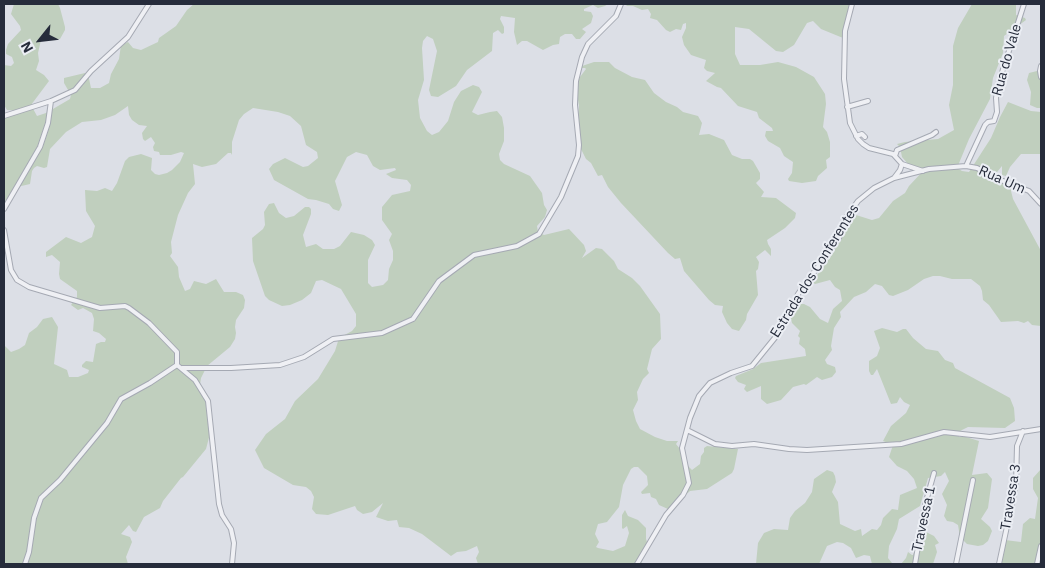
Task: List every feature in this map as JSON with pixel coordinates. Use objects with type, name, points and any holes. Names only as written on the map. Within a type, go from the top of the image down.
[{"type":"street","points":[[4,116],[51,101],[75,90],[121,44],[133,30],[149,4]]},
{"type":"street","points":[[182,368],[280,365],[304,357],[333,339],[382,333],[413,319],[440,281],[474,255],[517,246],[536,236],[559,202],[578,156],[579,145],[575,105],[576,81],[582,57],[588,44],[616,16],[621,4]]},
{"type":"street","points":[[852,4],[845,39],[844,79],[850,122],[856,136],[863,144],[869,148],[895,156],[902,164],[923,171]]},
{"type":"street","name":"Rua do Vale","points":[[966,166],[985,125],[988,122],[994,121],[997,112],[996,98],[998,85],[1024,4]]},
{"type":"street","points":[[1041,66],[1041,77]]},
{"type":"street","points":[[4,208],[40,147],[48,123],[51,101]]},
{"type":"street","points":[[847,107],[868,101]]},
{"type":"street","points":[[895,156],[897,150],[936,132]]},
{"type":"street","points":[[856,136],[862,134],[865,137]]},
{"type":"street","points":[[894,178],[902,164]]},
{"type":"street","name":"Rua Um","points":[[923,171],[966,166],[977,168],[998,179],[1029,191],[1041,202]]},
{"type":"street","name":"Estrada dos Conferentes","points":[[637,564],[666,515],[683,495],[689,483],[682,448],[686,430],[699,396],[710,383],[752,366],[778,334],[798,294],[839,238],[845,219],[858,201],[874,188],[894,178],[923,171]]},
{"type":"street","points":[[4,230],[11,270],[17,280],[30,287],[100,308],[125,306],[129,308],[149,323],[178,352],[177,364]]},
{"type":"street","points":[[177,364],[195,380],[208,401],[215,450],[219,504],[222,515],[231,529],[234,543],[232,564]]},
{"type":"street","points":[[24,564],[29,552],[34,518],[42,498],[92,442],[107,423],[121,399],[150,383],[177,364]]},
{"type":"street","points":[[686,430],[715,444],[732,446],[754,444],[807,450],[901,444],[944,432],[990,437],[1041,429]]},
{"type":"street","name":"Travessa 3","points":[[999,564],[1016,484],[1017,446],[1023,432]]},
{"type":"street","name":"Travessa 1","points":[[915,564],[925,505],[934,473]]},
{"type":"street","points":[[956,564],[973,480]]},
{"type":"street","points":[[1037,564],[1041,546]]},
{"type":"green space","points":[[14,4],[58,4],[65,27],[60,39],[41,40],[36,70],[49,81],[31,105],[37,116],[70,99],[71,95],[64,83],[64,78],[85,73],[86,75],[88,74],[91,88],[100,88],[109,83],[111,74],[119,59],[121,45],[128,42],[133,48],[141,50],[158,42],[159,38],[176,26],[187,10],[194,4],[608,4],[598,8],[593,5],[584,9],[584,11],[591,12],[593,16],[591,23],[582,29],[586,32],[580,39],[576,39],[572,34],[565,34],[560,37],[559,44],[543,50],[527,41],[522,41],[517,45],[514,32],[515,18],[501,16],[500,19],[504,27],[504,33],[502,34],[498,30],[493,33],[492,51],[467,70],[456,86],[438,97],[431,96],[429,90],[437,51],[433,39],[427,36],[423,41],[422,48],[424,80],[418,100],[420,118],[427,131],[432,135],[439,132],[448,121],[454,102],[461,91],[473,85],[479,87],[482,92],[472,112],[478,115],[497,111],[502,117],[504,141],[499,154],[500,160],[504,164],[530,176],[542,193],[547,210],[545,217],[537,226],[538,232],[544,235],[569,229],[584,245],[586,251],[582,258],[596,248],[602,249],[614,261],[618,269],[640,286],[660,314],[661,339],[652,349],[647,369],[649,373],[643,379],[637,392],[638,400],[633,410],[640,429],[667,441],[678,441],[676,444],[684,454],[688,466],[692,470],[700,464],[704,448],[707,446],[738,449],[732,473],[707,489],[690,491],[670,512],[659,505],[656,499],[651,497],[650,493],[642,494],[641,492],[648,485],[647,476],[638,467],[631,469],[623,485],[619,507],[607,522],[598,524],[595,534],[599,542],[596,547],[613,551],[625,546],[629,533],[627,526],[622,528],[622,515],[625,510],[628,516],[638,520],[646,528],[648,545],[641,564],[478,564],[476,558],[479,552],[477,546],[466,551],[457,552],[451,556],[422,534],[409,528],[399,527],[397,520],[388,521],[376,517],[383,503],[372,512],[363,514],[355,506],[328,515],[316,514],[312,509],[314,497],[311,491],[306,487],[293,485],[264,468],[255,450],[266,434],[285,419],[295,401],[318,379],[335,351],[339,338],[352,331],[356,326],[356,314],[341,289],[322,280],[316,281],[311,293],[302,300],[290,305],[282,306],[269,300],[265,296],[253,261],[252,238],[265,225],[264,212],[269,204],[274,203],[279,213],[286,218],[294,216],[305,207],[309,207],[311,214],[303,235],[306,247],[316,244],[323,249],[334,249],[340,246],[351,232],[364,235],[372,240],[375,245],[368,260],[368,283],[372,287],[383,285],[388,280],[389,269],[393,260],[393,251],[389,240],[392,234],[382,220],[382,207],[392,195],[410,191],[411,185],[407,180],[392,178],[386,174],[396,170],[395,168],[380,170],[373,166],[367,155],[356,152],[347,157],[335,181],[342,205],[339,211],[333,209],[329,204],[308,199],[274,180],[269,169],[273,164],[285,158],[303,167],[308,166],[318,158],[317,152],[306,145],[301,126],[290,116],[253,108],[239,120],[232,142],[232,155],[228,153],[216,164],[202,167],[193,164],[195,184],[188,193],[178,215],[171,242],[172,253],[170,256],[178,267],[179,277],[185,291],[190,289],[194,281],[206,284],[216,279],[224,292],[236,292],[243,295],[245,300],[244,308],[236,320],[235,339],[230,347],[207,366],[201,378],[199,391],[208,401],[211,430],[206,449],[163,501],[160,508],[144,517],[136,532],[129,525],[121,534],[130,537],[132,542],[126,557],[128,564],[4,564],[4,345],[11,352],[19,349],[25,345],[29,333],[43,319],[52,317],[58,327],[54,364],[67,370],[69,377],[78,377],[88,373],[89,370],[82,367],[82,365],[86,361],[93,362],[96,344],[105,342],[106,339],[93,331],[94,319],[92,313],[83,308],[78,310],[71,305],[77,297],[77,291],[60,279],[60,262],[52,255],[46,257],[46,252],[66,237],[81,243],[92,237],[95,226],[86,211],[85,190],[97,191],[105,188],[112,191],[125,161],[129,157],[141,154],[152,158],[151,170],[159,175],[172,170],[180,162],[184,153],[160,155],[159,152],[154,151],[155,143],[151,137],[145,141],[143,139],[142,133],[147,126],[139,125],[132,120],[129,115],[128,106],[115,115],[101,120],[82,122],[66,132],[50,149],[47,167],[37,166],[34,168],[30,184],[17,187],[7,202],[4,211],[4,115],[24,111],[7,110],[4,105],[4,65],[11,66],[14,63],[12,57],[6,54],[6,50],[8,44],[21,30],[11,14]]},
{"type":"green space","points":[[625,4],[852,4],[849,24],[843,38],[821,29],[813,21],[807,23],[794,45],[783,52],[776,51],[749,29],[735,27],[735,54],[740,65],[760,65],[778,62],[796,67],[814,77],[825,94],[826,104],[823,127],[827,132],[830,142],[830,157],[826,160],[827,168],[818,176],[816,181],[802,183],[789,181],[793,162],[784,156],[780,148],[768,141],[765,136],[766,131],[773,131],[772,128],[759,118],[757,112],[738,106],[721,88],[706,81],[715,73],[707,71],[704,68],[706,60],[691,55],[684,45],[682,37],[686,23],[683,24],[681,30],[676,29],[670,32],[657,20],[650,18],[651,14],[648,9],[642,10]]},
{"type":"green space","points":[[972,4],[1016,4],[1016,15],[1026,20],[1004,36],[1003,53],[993,78],[990,99],[969,139],[957,168],[969,172],[991,138],[1008,102],[1031,111],[1041,112],[1041,154],[1021,154],[1010,167],[1006,176],[1002,175],[1002,166],[993,177],[1013,187],[1011,191],[1013,199],[1041,251],[1041,326],[1032,325],[1028,321],[1024,323],[1018,321],[1001,322],[983,300],[980,286],[971,279],[933,276],[893,296],[889,295],[882,286],[875,284],[866,292],[854,297],[840,312],[841,317],[834,328],[832,350],[825,360],[827,364],[835,367],[836,372],[832,377],[822,380],[817,377],[806,385],[793,387],[781,400],[767,404],[761,399],[761,386],[747,392],[744,389],[746,385],[738,382],[735,378],[736,376],[753,369],[761,363],[806,356],[805,349],[799,344],[800,338],[798,336],[800,331],[792,323],[790,314],[797,304],[804,304],[810,307],[820,319],[828,323],[833,309],[842,301],[840,290],[830,280],[815,284],[812,282],[834,252],[844,227],[856,215],[872,220],[879,218],[893,201],[905,193],[923,171],[908,164],[902,157],[900,147],[897,144],[938,139],[954,130],[949,105],[953,85],[953,46],[958,28]]},
{"type":"green space","points":[[594,62],[609,62],[615,68],[632,77],[645,80],[654,93],[666,102],[683,112],[698,116],[702,123],[699,135],[709,134],[724,140],[732,155],[753,161],[760,173],[760,179],[756,183],[764,192],[761,197],[776,198],[796,213],[795,218],[785,228],[767,240],[771,249],[771,256],[765,250],[756,257],[759,262],[756,271],[758,295],[739,331],[732,329],[727,323],[722,312],[723,306],[715,305],[709,300],[684,271],[680,258],[675,259],[668,253],[621,203],[608,187],[602,175],[598,176],[591,163],[586,159],[580,147],[577,126],[579,106],[576,88],[580,77],[586,69],[581,68],[582,66]]},
{"type":"green space","points":[[1041,70],[1041,108],[1037,108],[1030,105],[1031,92],[1027,80],[1029,73]]},
{"type":"green space","points":[[882,328],[897,332],[906,329],[926,349],[938,351],[945,360],[953,363],[955,368],[1010,398],[1014,408],[1015,421],[1005,428],[968,427],[958,432],[959,437],[979,441],[972,475],[987,473],[992,479],[988,508],[981,519],[992,531],[988,541],[978,546],[967,544],[960,537],[958,525],[947,521],[944,516],[947,505],[942,494],[949,481],[945,472],[941,476],[928,478],[920,506],[899,519],[897,529],[889,546],[888,558],[892,563],[901,564],[872,564],[870,556],[864,555],[856,558],[851,548],[837,542],[827,546],[819,564],[756,564],[758,543],[764,533],[774,529],[788,530],[790,518],[805,503],[812,492],[814,479],[827,470],[833,472],[835,476],[836,482],[832,492],[838,502],[840,524],[855,531],[861,529],[862,536],[872,529],[877,530],[883,518],[892,509],[898,510],[900,495],[917,488],[914,479],[907,471],[897,466],[889,457],[893,445],[883,441],[891,426],[906,413],[910,405],[900,397],[897,403],[891,404],[877,369],[873,375],[869,371],[869,361],[877,356],[880,348],[874,331]]},
{"type":"green space","points":[[1041,469],[1041,564],[996,564],[1005,540],[1021,542],[1023,524],[1030,518],[1035,519],[1038,498],[1033,489],[1033,478]]},
{"type":"green space","points":[[922,532],[934,536],[939,543],[935,545],[937,552],[933,564],[901,564],[908,552],[913,555]]}]
